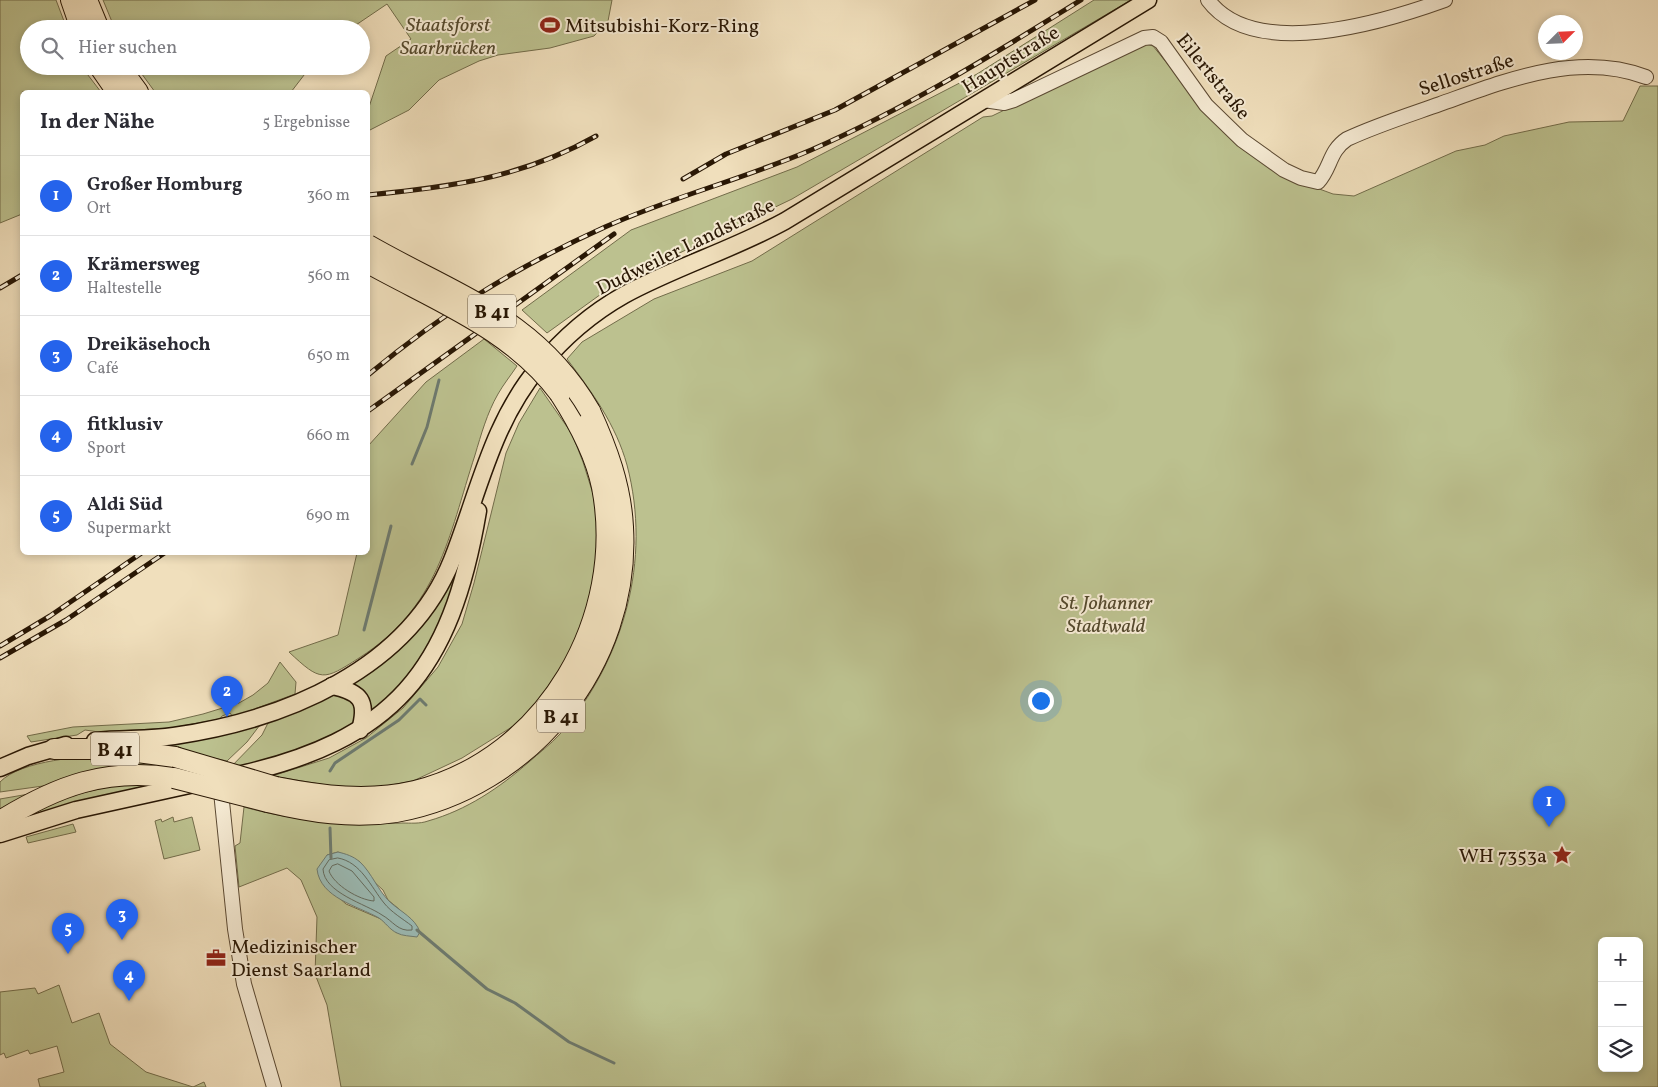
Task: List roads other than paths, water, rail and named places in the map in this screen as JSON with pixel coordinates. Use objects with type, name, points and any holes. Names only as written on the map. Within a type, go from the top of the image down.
[{"type":"highway","points":[[71,0],[78,20]]},
{"type":"highway","points":[[87,0],[95,20]]},
{"type":"highway","points":[[106,75],[117,90]]},
{"type":"highway","points":[[126,75],[137,90]]},
{"type":"highway","name":"B 41","points":[[54,749],[114,748],[174,757],[322,814],[349,815],[395,812],[441,800],[464,791],[508,766],[561,716],[576,695],[600,650],[610,625],[621,575],[623,528],[620,498],[606,448],[590,411],[580,394],[550,357],[502,316],[370,246]]},
{"type":"highway","name":"B 41","points":[[0,820],[34,800],[88,780],[139,774],[174,778],[272,795],[369,797],[415,791],[441,783],[490,758],[532,724],[550,703],[575,662],[593,622],[603,583],[606,558],[605,508],[602,486],[591,451],[560,394],[539,368],[518,349],[485,325],[370,264]]},
{"type":"main road","name":"Hauptstraße","points":[[921,138],[1148,0]]},
{"type":"main road","name":"Dudweiler Landstraße","points":[[0,768],[28,756],[78,742],[171,736],[220,728],[282,709],[332,686],[377,658],[408,631],[420,617],[442,584],[502,424],[523,388],[539,367],[583,323],[625,295],[755,237],[858,178],[921,138]]},
{"type":"main road","name":"Dudweiler Landstraße","points":[[0,834],[76,810],[219,779],[298,758],[333,745],[360,730],[399,698],[416,679],[438,645],[453,610],[465,570],[474,533],[481,484]]},
{"type":"main road","points":[[332,686],[353,692],[362,701],[364,715],[360,730]]},
{"type":"street","points":[[1208,0],[1225,18],[1238,25],[1268,33],[1292,33],[1383,21],[1445,0]]},
{"type":"street","name":"Eilertstraße","points":[[984,100],[1004,103],[1014,100],[1105,55],[1144,38],[1153,37],[1164,46],[1206,105],[1242,140],[1267,159],[1301,178],[1318,182],[1324,176]]},
{"type":"street","name":"Sellostraße","points":[[1324,176],[1334,150],[1347,138],[1503,82],[1533,73],[1584,67],[1629,71],[1646,77]]},
{"type":"street","points":[[219,779],[235,929],[244,984],[274,1087]]},
{"type":"water","points":[[338,852],[347,854],[364,866],[386,898],[418,927],[420,932],[417,937],[394,932],[379,918],[341,900],[325,887],[317,869],[327,855]]},
{"type":"waterway","points":[[412,464],[427,427],[439,380]]},
{"type":"waterway","points":[[364,630],[391,526]]},
{"type":"waterway","points":[[330,771],[335,763],[399,720],[420,699],[426,705]]},
{"type":"waterway","points":[[330,828],[331,858]]},
{"type":"waterway","points":[[417,930],[487,989],[515,1003],[569,1042],[614,1063]]},
{"type":"railway","points":[[683,179],[726,154],[835,110],[1035,0]]},
{"type":"railway","points":[[370,373],[452,311],[540,259],[630,216],[760,170],[846,134],[949,80],[1081,0]]},
{"type":"railway","points":[[370,195],[457,184],[513,171],[541,162],[596,136]]},
{"type":"railway","points":[[370,410],[614,234]]},
{"type":"railway","points":[[0,288],[20,276]]},
{"type":"railway","points":[[0,646],[50,616],[139,555]]},
{"type":"railway","points":[[0,658],[66,620],[162,555]]},
{"type":"place","name":"Mitsubishi-Korz-Ring","points":[[550,25]]},
{"type":"place","name":"Krämersweg","points":[[227,717]]},
{"type":"place","name":"Großer Homburg","points":[[1549,827]]},
{"type":"place","name":"WH 7353a","points":[[1562,855]]},
{"type":"place","name":"Dreikäsehoch","points":[[122,940]]},
{"type":"place","name":"Aldi Süd","points":[[68,954]]},
{"type":"place","name":"Medizinischer Dienst Saarland","points":[[216,958]]},
{"type":"place","name":"fitklusiv","points":[[129,1001]]},
{"type":"park label","name":"Staatsforst Saarbrücken","points":[[448,36]]},
{"type":"park label","name":"St. Johanner Stadtwald","points":[[1106,614]]}]
